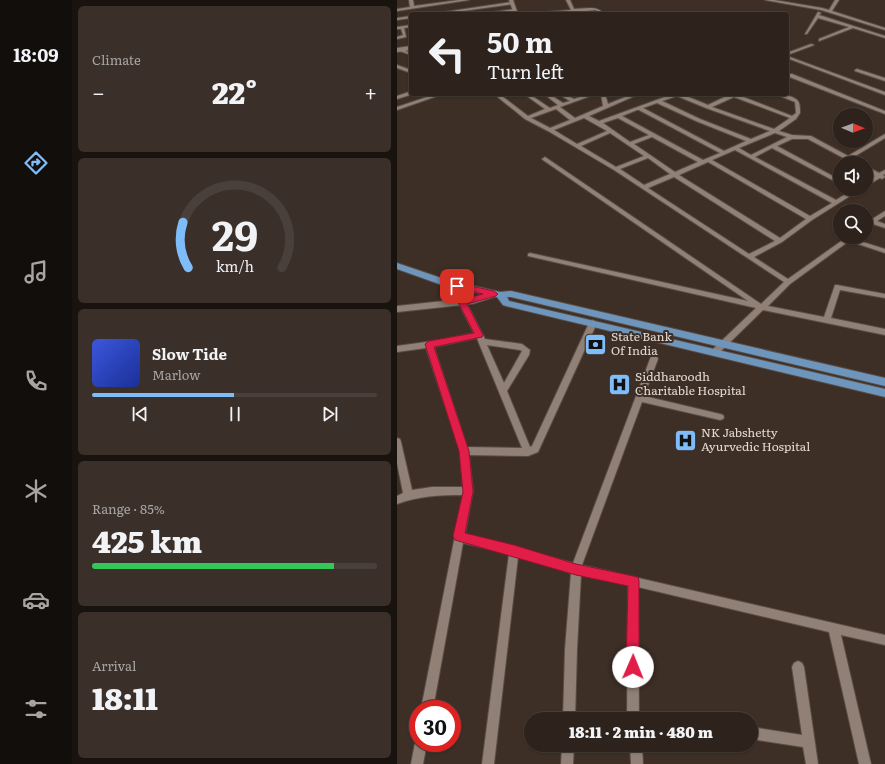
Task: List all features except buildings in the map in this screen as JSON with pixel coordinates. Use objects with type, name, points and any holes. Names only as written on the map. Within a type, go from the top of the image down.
[{"type":"main road","points":[[397,266],[445,283],[497,295],[511,294],[885,382]]},
{"type":"main road","points":[[497,295],[506,303],[885,393]]},
{"type":"street","points":[[411,0],[411,12]]},
{"type":"street","points":[[397,10],[467,0]]},
{"type":"street","points":[[568,0],[573,12],[598,10],[600,12]]},
{"type":"street","points":[[767,0],[821,9],[885,28]]},
{"type":"street","points":[[830,12],[837,0]]},
{"type":"street","points":[[483,1],[485,7]]},
{"type":"street","points":[[455,12],[512,2],[515,12]]},
{"type":"street","points":[[427,5],[431,12]]},
{"type":"street","points":[[806,33],[821,9]]},
{"type":"street","points":[[397,19],[409,15]]},
{"type":"street","points":[[817,16],[885,37]]},
{"type":"street","points":[[397,28],[409,26]]},
{"type":"street","points":[[820,40],[853,27]]},
{"type":"street","points":[[402,28],[405,36]]},
{"type":"street","points":[[397,38],[409,35]]},
{"type":"street","points":[[789,53],[812,45]]},
{"type":"street","points":[[398,50],[409,48]]},
{"type":"street","points":[[398,50],[409,53]]},
{"type":"street","points":[[789,58],[885,94]]},
{"type":"street","points":[[397,66],[409,71]]},
{"type":"street","points":[[857,70],[885,80]]},
{"type":"street","points":[[789,74],[884,111]]},
{"type":"street","points":[[397,98],[409,94]]},
{"type":"street","points":[[397,109],[435,96]]},
{"type":"street","points":[[499,96],[527,118],[550,130],[645,187],[788,282]]},
{"type":"street","points":[[529,96],[548,109]]},
{"type":"street","points":[[548,96],[562,105]]},
{"type":"street","points":[[563,96],[574,101]]},
{"type":"street","points":[[527,118],[548,109],[588,96]]},
{"type":"street","points":[[603,96],[606,107]]},
{"type":"street","points":[[550,130],[630,96]]},
{"type":"street","points":[[599,123],[671,96]]},
{"type":"street","points":[[682,96],[791,137],[809,137],[844,156]]},
{"type":"street","points":[[708,107],[733,96]]},
{"type":"street","points":[[738,96],[794,118]]},
{"type":"street","points":[[645,187],[775,131],[794,118],[798,111],[797,101],[783,96]]},
{"type":"street","points":[[657,101],[750,141]]},
{"type":"street","points":[[556,107],[574,120]]},
{"type":"street","points":[[637,109],[639,108],[724,153]]},
{"type":"street","points":[[585,116],[599,123],[779,241]]},
{"type":"street","points":[[619,116],[652,135],[705,161],[810,219]]},
{"type":"street","points":[[576,146],[611,131]]},
{"type":"street","points":[[630,144],[652,135]]},
{"type":"street","points":[[851,156],[885,136]]},
{"type":"street","points":[[751,157],[791,137]]},
{"type":"street","points":[[773,146],[833,178]]},
{"type":"street","points":[[735,148],[836,203]]},
{"type":"street","points":[[616,169],[649,156]]},
{"type":"street","points":[[545,159],[762,307]]},
{"type":"street","points":[[873,171],[883,175]]},
{"type":"street","points":[[873,180],[883,175]]},
{"type":"street","points":[[749,257],[779,241],[846,196]]},
{"type":"street","points":[[873,221],[885,213]]},
{"type":"street","points":[[873,224],[885,226]]},
{"type":"street","points":[[715,352],[788,282],[841,244]]},
{"type":"street","points":[[866,244],[885,251]]},
{"type":"street","points":[[530,254],[762,307],[885,332]]},
{"type":"street","points":[[826,321],[837,287],[885,296]]},
{"type":"street","points":[[397,309],[472,301],[497,295]]},
{"type":"street","points":[[462,302],[480,338],[528,452]]},
{"type":"street","points":[[464,451],[532,451],[537,446],[593,323]]},
{"type":"street","points":[[397,349],[480,338],[522,347],[526,350],[526,353],[503,391]]},
{"type":"street","points":[[429,344],[464,451],[468,492],[429,700]]},
{"type":"street","points":[[569,712],[576,569],[654,359]]},
{"type":"street","points":[[640,398],[720,417]]},
{"type":"street","points":[[397,442],[408,494]]},
{"type":"street","points":[[397,500],[408,494],[430,491],[468,492]]},
{"type":"street","points":[[459,536],[514,550],[576,569],[885,640]]},
{"type":"street","points":[[488,764],[514,550]]},
{"type":"street","points":[[633,581],[633,712]]},
{"type":"street","points":[[834,629],[865,764]]},
{"type":"street","points":[[798,667],[811,764]]},
{"type":"street","points":[[758,734],[809,742]]},
{"type":"street","points":[[417,764],[419,752]]},
{"type":"street","points":[[567,764],[568,752]]},
{"type":"street","points":[[636,752],[637,764]]},
{"type":"place","name":"State Bank Of India","points":[[595,344]]},
{"type":"place","name":"Siddharoodh Charitable Hospital","points":[[620,384]]},
{"type":"place","name":"NK Jabshetty Ayurvedic Hospital","points":[[686,440]]},
{"type":"route","points":[[457,286],[494,294],[472,301],[462,302],[479,335],[448,342],[429,344],[464,451],[468,492],[459,536],[514,550],[576,569],[633,581],[633,667]]}]
